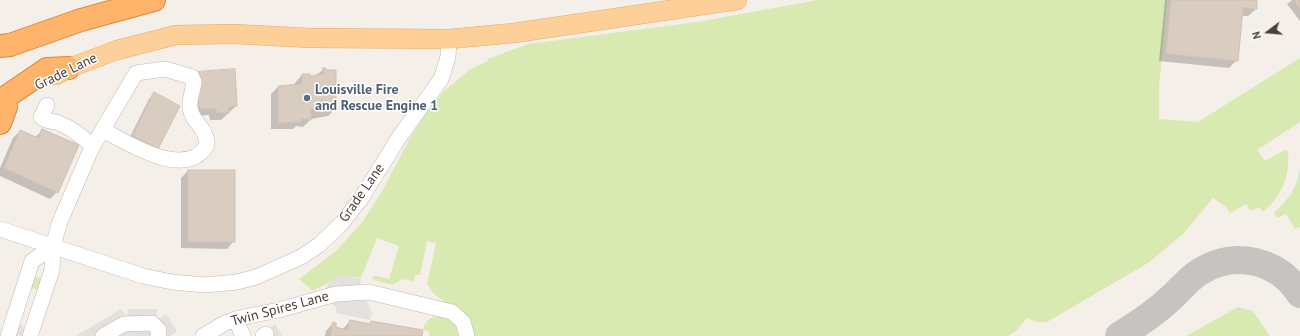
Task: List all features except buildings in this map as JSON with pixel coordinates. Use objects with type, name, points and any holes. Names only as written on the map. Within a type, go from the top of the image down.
[{"type":"highway","points":[[3,48],[75,22],[154,0]]},
{"type":"highway","points":[[2,111],[47,69],[69,68]]},
{"type":"main road","name":"Grade Lane","points":[[69,68],[117,50],[176,35],[234,34],[311,38],[449,39],[514,33],[737,0]]},
{"type":"street","name":"Grade Lane","points":[[0,229],[143,276],[172,282],[205,285],[237,282],[256,278],[302,257],[319,245],[342,224],[360,200],[400,136],[441,79],[448,57],[449,39]]},
{"type":"street","points":[[30,336],[52,270],[53,247],[59,224],[93,146],[136,73],[165,69],[192,77],[194,82],[190,108],[195,119],[205,131],[207,145],[197,156],[187,160],[169,160],[157,157],[103,130]]},
{"type":"street","points":[[47,105],[42,117],[44,120],[73,130],[93,146]]},
{"type":"street","points":[[8,336],[32,261],[53,247]]},
{"type":"street","name":"Twin Spires Lane","points":[[203,336],[235,319],[279,310],[336,294],[369,292],[452,312],[463,322],[466,336]]},
{"type":"street","points":[[235,319],[243,336]]},
{"type":"street","points":[[103,336],[124,324],[152,323],[159,330],[158,336]]},
{"type":"green space","points":[[818,0],[1167,0],[1159,88],[1159,119],[1198,122],[1300,58],[1300,122],[1257,150],[1265,161],[1285,150],[1288,151],[1288,169],[1283,185],[1270,206],[1263,212],[1259,207],[1251,211],[1246,204],[1230,213],[1227,208],[1213,198],[1183,234],[1148,263],[1047,322],[1037,322],[1027,318],[1016,331],[1008,336],[471,336],[448,304],[434,294],[427,284],[436,243],[427,241],[420,275],[415,275],[414,281],[402,279],[393,285],[373,280],[372,277],[376,276],[389,279],[399,246],[377,238],[361,278],[342,275],[313,291],[299,279],[336,251],[363,221],[382,191],[410,138],[428,110],[443,92],[469,70],[488,61],[488,59],[528,44],[697,22]]},
{"type":"green space","points":[[1300,167],[1300,227],[1295,229],[1286,214],[1277,218],[1274,213],[1292,193],[1297,182]]},
{"type":"green space","points":[[34,276],[42,279],[38,290],[30,288]]},
{"type":"green space","points":[[1238,307],[1253,311],[1270,336],[1186,336]]},
{"type":"green space","points":[[438,316],[452,318],[462,336],[429,336],[429,332],[423,329],[424,326],[428,320]]},
{"type":"shaded area","points":[[343,275],[361,279],[360,286],[372,313],[370,320],[336,313],[336,307],[330,303],[325,292],[328,282]]},
{"type":"shaded area","points":[[121,309],[127,317],[128,309],[157,309],[156,319],[158,320],[166,314],[177,331],[170,336],[76,336]]},
{"type":"shaded area","points":[[18,322],[25,329],[23,336],[14,336]]},
{"type":"shaded area","points":[[275,324],[283,336],[258,336]]},
{"type":"taxiway","points":[[1119,336],[1159,309],[1189,280],[1201,271],[1228,261],[1241,260],[1268,266],[1291,282],[1300,294]]},
{"type":"place","name":"Louisville Fire and Rescue Engine 1","points":[[307,98]]}]
